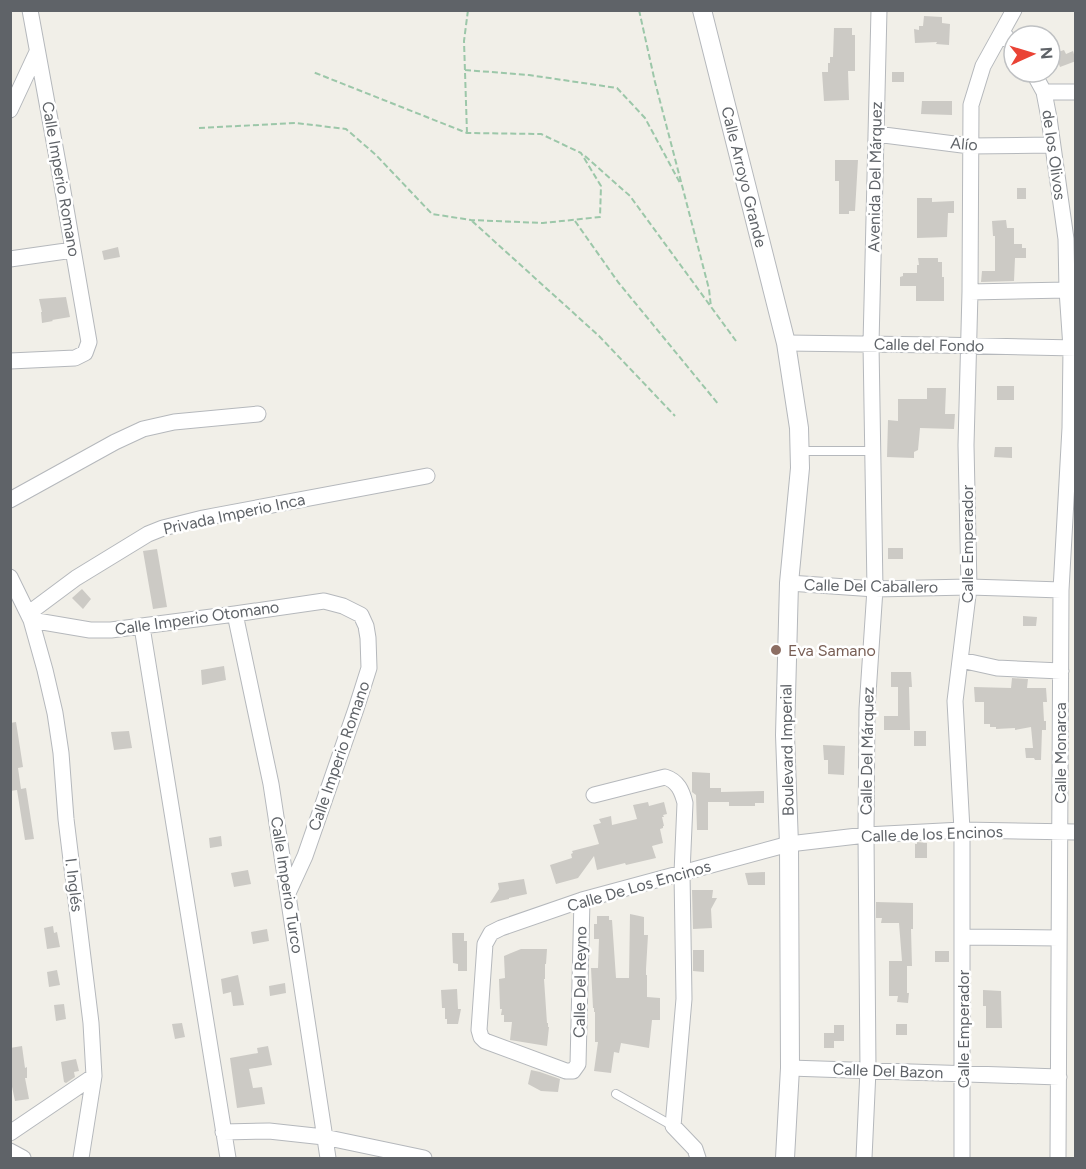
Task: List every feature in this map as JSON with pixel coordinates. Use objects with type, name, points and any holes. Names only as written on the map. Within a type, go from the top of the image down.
[{"type":"street","name":"Calle Imperio Romano","points":[[10,362],[75,358],[85,353],[89,342],[30,10]]},
{"type":"street","name":"Calle Arroyo Grande","points":[[702,10],[786,343]]},
{"type":"street","name":"Avenida Del Márquez","points":[[871,344],[879,10]]},
{"type":"street","name":"Calle Emperador","points":[[1006,24],[1014,10]]},
{"type":"street","name":"Calle Emperador","points":[[962,1158],[962,830],[955,701],[969,587],[966,445],[971,105],[983,66],[1002,32]]},
{"type":"street","name":"Calle Imperio Romano","points":[[10,110],[37,52]]},
{"type":"street","name":"de los Olivos","points":[[1040,84],[1044,92],[1050,118],[1052,145],[1071,239],[1067,290],[1073,348]]},
{"type":"street","points":[[1044,92],[1076,92]]},
{"type":"street","name":"Alío","points":[[876,134],[970,146],[1052,145]]},
{"type":"street","points":[[10,259],[73,250]]},
{"type":"street","points":[[970,292],[1067,290]]},
{"type":"street","name":"Calle del Fondo","points":[[786,343],[1073,348]]},
{"type":"street","name":"Boulevard Imperial","points":[[785,1158],[790,1068],[789,844],[785,735],[789,584],[800,468],[799,428],[786,343]]},
{"type":"street","name":"Calle Del Márquez","points":[[864,1158],[867,1070],[867,709],[875,590],[871,344]]},
{"type":"street","name":"Calle Monarca","points":[[1058,1158],[1061,590],[1073,348]]},
{"type":"street","points":[[10,500],[143,429],[174,422],[258,414]]},
{"type":"street","name":"Privada Imperio Inca","points":[[30,617],[76,578],[148,534],[163,528],[203,518],[427,476]]},
{"type":"street","points":[[10,577],[30,617]]},
{"type":"street","name":"Calle Del Caballero","points":[[789,584],[875,590],[969,587],[1061,590]]},
{"type":"street","name":"Calle Imperio Otomano","points":[[30,617],[90,630],[111,630],[324,601],[343,606],[360,615]]},
{"type":"street","name":"Calle Imperio Turco","points":[[235,614],[272,784],[328,1158]]},
{"type":"street","name":"Calle Imperio Romano","points":[[288,893],[305,856],[369,668],[366,626],[360,615]]},
{"type":"street","name":"I. Inglés","points":[[30,617],[50,692],[61,753],[66,819],[91,1023],[94,1076],[81,1158]]},
{"type":"street","points":[[142,627],[228,1158]]},
{"type":"street","points":[[961,660],[997,668],[1061,671]]},
{"type":"street","points":[[594,795],[665,777],[677,783],[682,792],[685,803],[682,873],[684,999],[673,1126],[695,1149],[698,1158]]},
{"type":"street","name":"Calle de los Encinos","points":[[789,844],[866,834],[962,830],[1076,832]]},
{"type":"street","name":"Calle De Los Encinos","points":[[578,1064],[573,1071],[566,1071],[485,1041],[481,1037],[479,1030],[485,944],[491,933],[582,900],[789,844]]},
{"type":"street","name":"Calle Del Reyno","points":[[578,1064],[582,900]]},
{"type":"street","points":[[963,938],[1059,939]]},
{"type":"street","name":"Calle Del Bazon","points":[[790,1068],[1059,1077]]},
{"type":"street","points":[[10,1133],[94,1076]]},
{"type":"street","points":[[224,1132],[269,1131],[324,1137],[424,1158]]},
{"type":"street","points":[[10,1151],[23,1158]]},
{"type":"lane","points":[[800,451],[872,451]]},
{"type":"lane","points":[[616,1094],[673,1126]]},
{"type":"path","points":[[467,133],[464,41],[468,10]]},
{"type":"path","points":[[639,10],[655,82],[709,289],[711,307]]},
{"type":"path","points":[[465,70],[529,75],[617,88],[645,118],[682,188]]},
{"type":"path","points":[[313,72],[467,133],[541,134],[581,153],[630,196],[736,341]]},
{"type":"path","points":[[199,128],[296,123],[346,129],[376,154],[432,214],[471,220],[543,223],[600,217],[602,186],[581,153]]},
{"type":"path","points":[[574,219],[618,282],[719,405]]},
{"type":"path","points":[[471,220],[599,336],[675,416]]},
{"type":"building","points":[[924,16],[942,17],[942,23],[950,24],[949,45],[936,44],[937,42],[915,43],[914,29],[919,30],[919,26],[923,26]]},
{"type":"building","points":[[834,28],[852,28],[852,35],[855,35],[855,71],[848,71],[849,100],[824,101],[822,72],[828,72],[830,57],[833,57]]},
{"type":"building","points":[[1062,51],[1066,54],[1073,51],[1076,61],[1062,66]]},
{"type":"building","points":[[892,72],[904,72],[904,82],[892,82]]},
{"type":"building","points":[[922,101],[952,101],[952,115],[921,114]]},
{"type":"building","points":[[835,160],[858,160],[855,211],[849,211],[849,214],[839,214],[839,181],[835,181]]},
{"type":"building","points":[[1017,188],[1026,188],[1026,199],[1017,199]]},
{"type":"building","points":[[917,198],[932,198],[932,202],[954,201],[954,213],[948,213],[947,237],[917,238]]},
{"type":"building","points":[[1006,220],[1007,228],[1014,228],[1014,244],[1022,244],[1022,248],[1026,248],[1026,258],[1015,258],[1014,281],[981,282],[982,271],[995,271],[995,236],[993,236],[992,221]]},
{"type":"building","points":[[118,247],[120,257],[104,260],[102,251]]},
{"type":"building","points":[[918,258],[938,258],[938,262],[942,262],[944,301],[916,301],[916,286],[900,286],[900,277],[903,273],[917,273]]},
{"type":"building","points":[[66,297],[70,317],[42,323],[39,299]]},
{"type":"building","points":[[997,386],[1014,386],[1014,400],[997,400]]},
{"type":"building","points":[[927,388],[946,388],[945,414],[955,414],[954,429],[920,428],[918,450],[914,452],[914,458],[887,457],[888,420],[898,421],[898,399],[927,399]]},
{"type":"building","points":[[995,447],[1012,447],[1012,458],[994,457]]},
{"type":"building","points":[[888,548],[903,548],[903,559],[888,559]]},
{"type":"building","points":[[157,549],[167,607],[153,609],[143,551]]},
{"type":"building","points":[[82,589],[91,599],[83,609],[72,598]]},
{"type":"building","points":[[1023,616],[1037,617],[1036,626],[1023,626]]},
{"type":"building","points":[[224,666],[226,680],[202,685],[201,670]]},
{"type":"building","points":[[891,672],[911,672],[910,730],[884,730],[884,716],[898,716],[898,687],[891,687]]},
{"type":"building","points":[[1012,678],[1028,679],[1027,688],[1046,688],[1047,702],[1043,702],[1046,730],[1042,730],[1041,760],[1026,758],[1025,748],[1033,748],[1031,727],[1015,730],[1015,728],[990,727],[990,724],[984,724],[984,702],[975,702],[974,687],[1011,688]]},
{"type":"building","points":[[16,722],[23,767],[18,768],[21,789],[26,788],[34,839],[25,840],[17,790],[10,791],[10,761],[12,761],[10,723]]},
{"type":"building","points":[[129,731],[132,748],[114,750],[111,732]]},
{"type":"building","points":[[914,731],[926,731],[926,746],[914,746]]},
{"type":"building","points":[[823,745],[845,746],[844,775],[828,774],[828,760],[824,760]]},
{"type":"building","points":[[692,772],[710,773],[710,788],[721,788],[721,792],[764,791],[764,803],[755,803],[755,806],[729,806],[729,802],[708,802],[708,830],[697,830],[696,795],[692,792]]},
{"type":"building","points":[[648,802],[649,806],[664,802],[667,814],[662,817],[664,826],[660,829],[663,843],[652,846],[656,858],[597,870],[594,856],[578,878],[556,884],[550,865],[572,858],[572,851],[599,844],[593,825],[601,823],[599,819],[611,816],[612,825],[637,819],[633,805]]},
{"type":"building","points":[[221,836],[222,846],[210,848],[209,838]]},
{"type":"building","points":[[917,842],[927,843],[927,858],[915,858]]},
{"type":"building","points":[[248,870],[251,884],[234,887],[231,873]]},
{"type":"building","points":[[765,872],[765,885],[748,885],[745,873]]},
{"type":"building","points":[[524,879],[527,894],[490,903],[499,889],[498,883]]},
{"type":"building","points":[[692,890],[713,890],[712,898],[717,898],[711,909],[712,928],[693,929]]},
{"type":"building","points":[[876,902],[913,903],[912,966],[907,966],[908,1003],[897,1002],[898,996],[889,996],[889,961],[902,961],[899,923],[881,923],[882,918],[876,918]]},
{"type":"building","points":[[630,914],[644,917],[644,935],[648,935],[647,997],[660,998],[660,1020],[652,1020],[649,1048],[621,1043],[619,1053],[614,1052],[611,1073],[594,1071],[598,1042],[595,1042],[591,968],[598,968],[599,939],[594,939],[594,924],[597,924],[597,916],[609,916],[609,920],[612,920],[616,978],[629,978]]},
{"type":"building","points":[[53,926],[54,933],[57,932],[60,947],[47,949],[44,928]]},
{"type":"building","points":[[267,929],[269,941],[253,944],[251,932]]},
{"type":"building","points":[[452,933],[464,933],[464,941],[467,941],[467,971],[458,971],[458,964],[453,963]]},
{"type":"building","points":[[521,949],[547,949],[544,979],[549,1027],[547,1046],[510,1040],[512,1022],[504,1022],[504,1015],[501,1015],[499,979],[505,978],[504,956]]},
{"type":"building","points":[[693,950],[704,950],[704,972],[693,971]]},
{"type":"building","points":[[935,951],[949,951],[949,962],[935,962]]},
{"type":"building","points":[[57,970],[60,985],[49,987],[47,972]]},
{"type":"building","points":[[238,975],[244,1005],[233,1006],[231,992],[223,994],[221,979]]},
{"type":"building","points":[[285,983],[286,993],[270,996],[269,986]]},
{"type":"building","points":[[457,989],[458,1009],[461,1009],[458,1024],[447,1024],[445,1008],[442,1008],[441,990]]},
{"type":"building","points":[[983,990],[1001,991],[1002,1028],[986,1028]]},
{"type":"building","points":[[64,1004],[66,1019],[56,1021],[54,1005]]},
{"type":"building","points":[[182,1023],[185,1037],[175,1039],[172,1024]]},
{"type":"building","points":[[896,1024],[907,1024],[907,1035],[896,1035]]},
{"type":"building","points":[[834,1025],[844,1025],[844,1041],[834,1041],[834,1048],[824,1048],[824,1033],[834,1033]]},
{"type":"building","points":[[22,1046],[25,1068],[27,1067],[27,1078],[25,1078],[29,1099],[15,1101],[10,1077],[10,1048]]},
{"type":"building","points":[[268,1046],[272,1065],[249,1069],[253,1088],[262,1087],[265,1104],[237,1108],[230,1058],[258,1053],[257,1048]]},
{"type":"building","points":[[76,1059],[79,1071],[74,1072],[75,1077],[66,1083],[61,1062]]},
{"type":"building","points":[[531,1070],[560,1079],[558,1092],[541,1091],[528,1084]]},
{"type":"place","name":"Eva Samano","points":[[776,650]]}]
